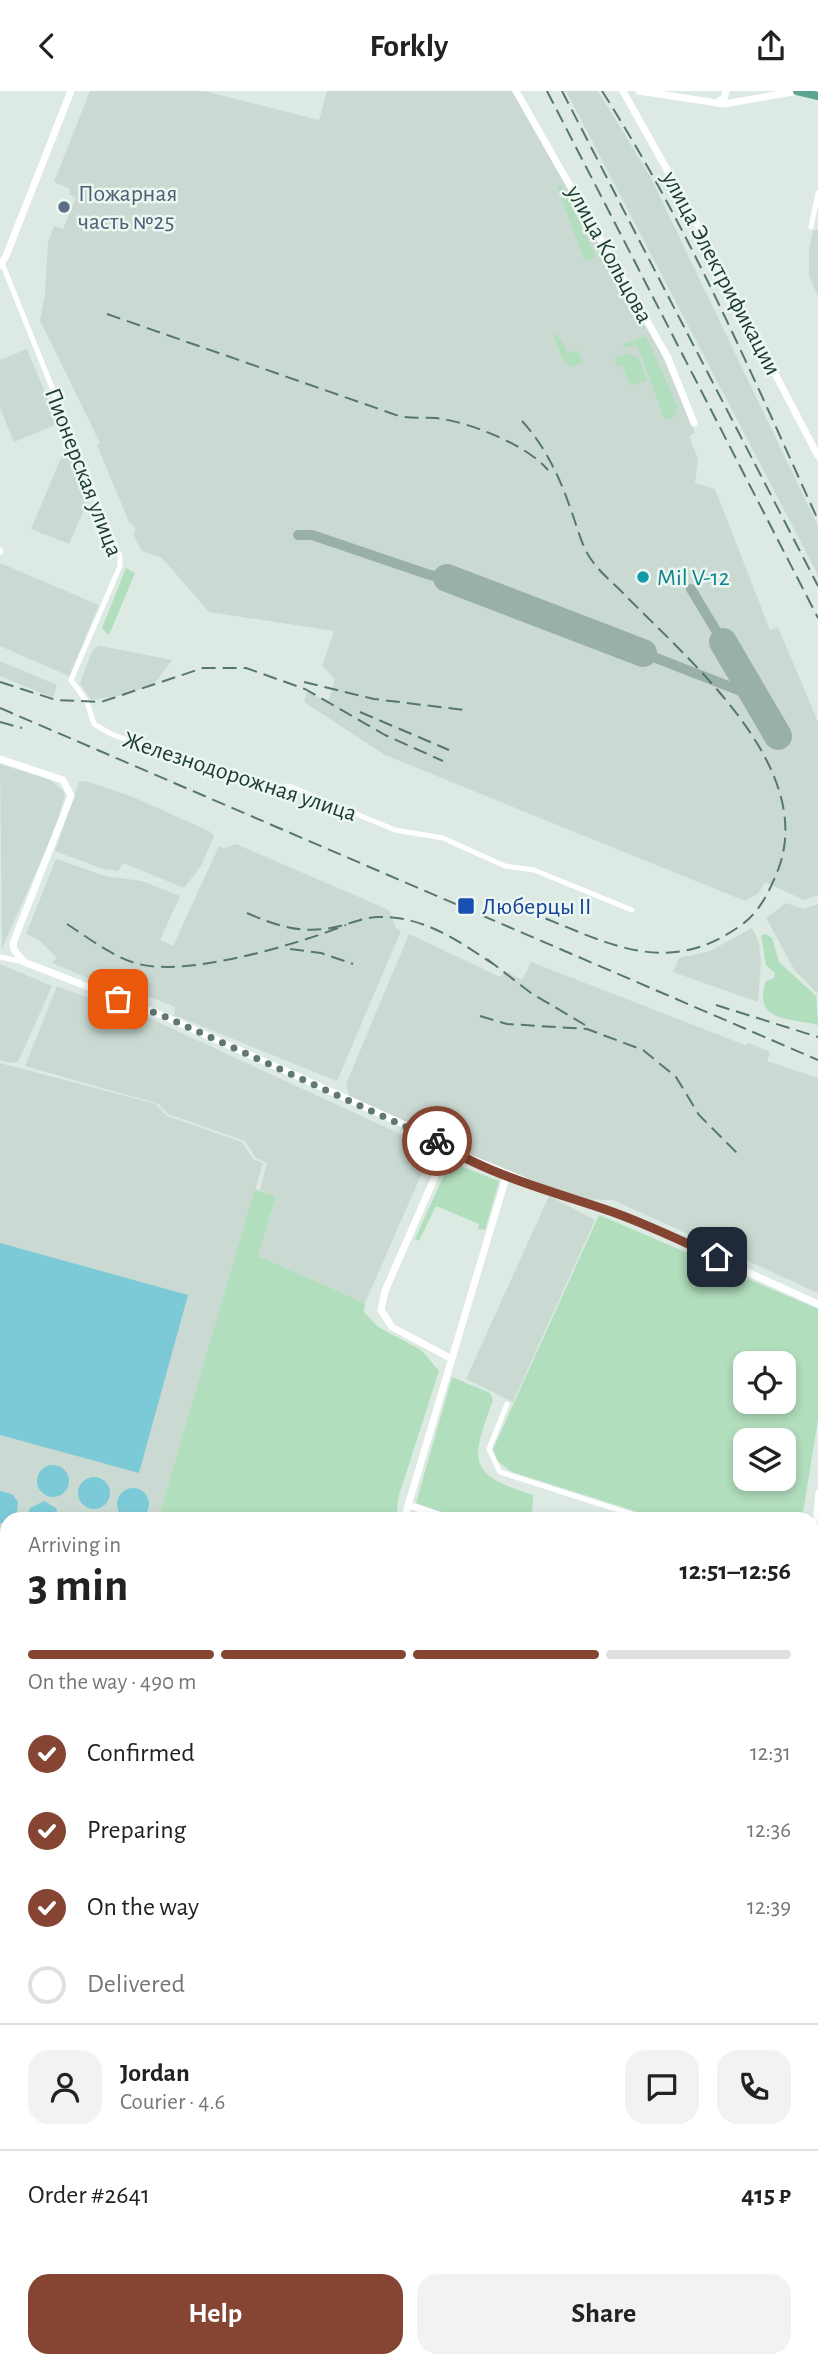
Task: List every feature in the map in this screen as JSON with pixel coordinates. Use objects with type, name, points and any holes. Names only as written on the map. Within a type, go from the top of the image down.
[{"type":"main road","points":[[797,91],[818,96]]},
{"type":"street","points":[[1,264],[71,91]]},
{"type":"street","name":"улица Кольцова","points":[[516,91],[668,358],[694,423]]},
{"type":"street","points":[[625,95],[637,91],[714,103],[797,91]]},
{"type":"street","points":[[714,103],[724,99],[726,91]]},
{"type":"street","name":"улица Электрификации","points":[[625,95],[694,218],[818,456]]},
{"type":"street","points":[[811,227],[818,193]]},
{"type":"street","name":"Пионерская улица","points":[[1,264],[121,560],[71,680]]},
{"type":"street","name":"Железнодорожная улица","points":[[71,680],[87,702],[94,724],[111,734],[215,769],[260,788],[289,786],[395,830],[443,838],[505,866],[534,870],[632,910]]},
{"type":"street","points":[[0,759],[63,780],[71,796],[13,943],[14,950],[24,962]]},
{"type":"street","points":[[0,957],[24,962],[166,1017],[507,1174],[566,1198],[617,1213],[818,1304]]},
{"type":"street","points":[[444,1146],[434,1179],[383,1296],[381,1311],[392,1328],[452,1359]]},
{"type":"street","points":[[406,1512],[507,1174]]},
{"type":"street","points":[[507,1404],[489,1449],[500,1472],[625,1512]]},
{"type":"street","points":[[816,1512],[818,1492]]},
{"type":"street","points":[[408,1505],[430,1512]]},
{"type":"shaded area","points":[[90,91],[204,91],[319,120],[327,91],[513,91],[629,292],[622,295],[624,298],[629,296],[657,344],[695,432],[689,437],[698,458],[695,483],[715,489],[770,630],[778,627],[818,722],[818,895],[804,900],[765,882],[758,894],[745,901],[385,755],[304,702],[307,691],[328,702],[335,679],[322,666],[334,631],[209,612],[162,558],[142,551],[133,534],[136,528],[129,522],[97,445],[100,443],[40,320],[45,294],[48,241],[54,226],[63,229],[76,198],[69,194],[70,189],[54,182]]},
{"type":"shaded area","points":[[566,91],[598,91],[650,176],[818,526],[818,575]]},
{"type":"shaded area","points":[[813,230],[818,230],[818,296],[809,276],[809,251]]},
{"type":"shaded area","points":[[27,349],[58,424],[14,442],[0,408],[0,360]]},
{"type":"shaded area","points":[[66,446],[89,498],[69,544],[31,529]]},
{"type":"shaded area","points":[[0,563],[99,605],[69,676],[0,646]]},
{"type":"shaded area","points":[[98,646],[172,660],[154,684],[124,695],[91,700],[80,683],[92,651]]},
{"type":"shaded area","points":[[0,661],[57,685],[53,698],[0,676]]},
{"type":"shaded area","points":[[0,764],[50,780],[65,792],[58,823],[2,948]]},
{"type":"shaded area","points":[[86,781],[133,797],[211,832],[214,836],[201,866],[184,888],[123,863],[118,871],[103,869],[55,851],[79,782]]},
{"type":"shaded area","points":[[236,844],[389,910],[396,928],[401,931],[337,1081],[174,1015],[175,1007],[148,996],[145,1002],[52,963],[57,958],[39,940],[26,934],[56,859],[105,876],[142,881],[180,896],[160,940],[173,946],[219,846],[224,848]]},
{"type":"shaded area","points":[[786,903],[803,909],[818,904],[818,994],[795,971],[766,918]]},
{"type":"shaded area","points":[[752,928],[759,942],[761,963],[758,1002],[673,972],[679,958],[710,951]]},
{"type":"shaded area","points":[[409,934],[500,977],[506,971],[522,980],[531,962],[745,1045],[749,1043],[770,1052],[767,1061],[818,1078],[818,1293],[613,1200],[576,1199],[448,1145],[349,1096],[346,1084]]},
{"type":"shaded area","points":[[0,964],[52,986],[18,1062],[0,1060]]},
{"type":"shaded area","points":[[57,986],[132,1015],[134,1011],[407,1137],[429,1151],[430,1155],[365,1303],[258,1256],[276,1198],[260,1190],[267,1163],[255,1157],[245,1141],[168,1114],[159,1104],[25,1066]]},
{"type":"shaded area","points":[[0,1063],[156,1104],[167,1116],[242,1142],[253,1159],[263,1163],[160,1512],[0,1512]]},
{"type":"shaded area","points":[[549,1196],[595,1220],[513,1402],[466,1379]]},
{"type":"green space","points":[[561,185],[596,257],[585,261],[557,187]]},
{"type":"green space","points":[[557,334],[568,353],[578,350],[583,363],[571,367],[563,359],[553,336]]},
{"type":"green space","points":[[646,336],[678,408],[675,410],[678,415],[665,420],[638,347],[634,345],[625,348],[623,344]]},
{"type":"green space","points":[[630,353],[639,359],[647,380],[630,386],[622,365],[617,366],[614,358]]},
{"type":"green space","points":[[126,568],[135,573],[109,635],[102,628]]},
{"type":"green space","points":[[766,934],[772,938],[779,962],[816,996],[818,1025],[776,1016],[764,1004],[766,981],[774,978],[775,973],[766,965],[761,935]]},
{"type":"green space","points":[[450,1162],[499,1181],[485,1230],[478,1229],[479,1224],[436,1206],[419,1241],[415,1239]]},
{"type":"green space","points":[[255,1189],[276,1197],[258,1256],[365,1303],[364,1312],[378,1327],[421,1350],[439,1371],[399,1495],[397,1512],[160,1512]]},
{"type":"green space","points":[[599,1215],[818,1309],[818,1419],[803,1512],[638,1512],[512,1472],[497,1461],[493,1449]]},
{"type":"green space","points":[[452,1377],[490,1393],[493,1400],[478,1451],[480,1463],[485,1472],[495,1480],[533,1495],[532,1512],[442,1512],[416,1503]]},
{"type":"water","points":[[0,1243],[188,1295],[139,1473],[0,1435]]},
{"type":"water","points":[[53,1465],[64,1470],[69,1481],[64,1492],[53,1497],[42,1492],[37,1481],[42,1470]]},
{"type":"water","points":[[94,1477],[105,1482],[110,1493],[105,1504],[94,1509],[83,1504],[78,1493],[83,1482]]},
{"type":"water","points":[[127,1489],[139,1489],[148,1498],[146,1512],[118,1510],[118,1498]]},
{"type":"water","points":[[0,1491],[12,1494],[18,1502],[17,1512],[0,1512]]},
{"type":"water","points":[[44,1501],[56,1508],[57,1512],[29,1512],[30,1508]]},
{"type":"taxiway","points":[[298,535],[312,535],[430,575],[447,578]]},
{"type":"taxiway","points":[[691,589],[723,642]]},
{"type":"taxiway","points":[[643,653],[754,696]]},
{"type":"runway","points":[[447,578],[643,653]]},
{"type":"runway","points":[[723,642],[778,736]]},
{"type":"railway","points":[[547,91],[818,618]]},
{"type":"railway","points":[[562,91],[818,586]]},
{"type":"railway","points":[[602,91],[691,247],[818,520]]},
{"type":"railway","points":[[107,314],[399,416],[436,418],[465,424],[512,444],[548,470]]},
{"type":"railway","points":[[522,421],[552,464],[589,557],[710,682],[739,717],[763,754],[780,792],[785,831],[778,870],[763,901],[753,914],[740,926],[714,941],[689,950],[665,953],[618,946],[542,917]]},
{"type":"railway","points":[[0,682],[56,700],[101,702],[203,668],[246,668],[305,689],[385,735],[443,761]]},
{"type":"railway","points":[[304,682],[374,699],[465,710]]},
{"type":"railway","points":[[0,708],[818,1060]]},
{"type":"railway","points":[[360,712],[449,750]]},
{"type":"railway","points":[[0,722],[22,728]]},
{"type":"railway","points":[[247,913],[281,926],[304,930],[327,929],[376,917],[409,920],[438,931],[493,964]]},
{"type":"railway","points":[[67,924],[123,959],[153,966],[208,963],[239,957],[270,950],[346,925]]},
{"type":"railway","points":[[290,949],[321,953],[353,964]]},
{"type":"railway","points":[[487,959],[531,993],[585,1025]]},
{"type":"railway","points":[[716,1005],[818,1037]]},
{"type":"railway","points":[[480,1016],[507,1024],[587,1029],[643,1050],[676,1077],[699,1115],[739,1155]]},
{"type":"way so far","points":[[118,999],[166,1017],[437,1141]]},
{"type":"place","name":"Пожарная часть №25","points":[[64,207]]},
{"type":"place","name":"Mil V-12","points":[[643,577]]},
{"type":"place","name":"Люберцы II","points":[[466,906]]},
{"type":"route","points":[[437,1141],[457,1153],[566,1198],[617,1213],[717,1257]]}]
